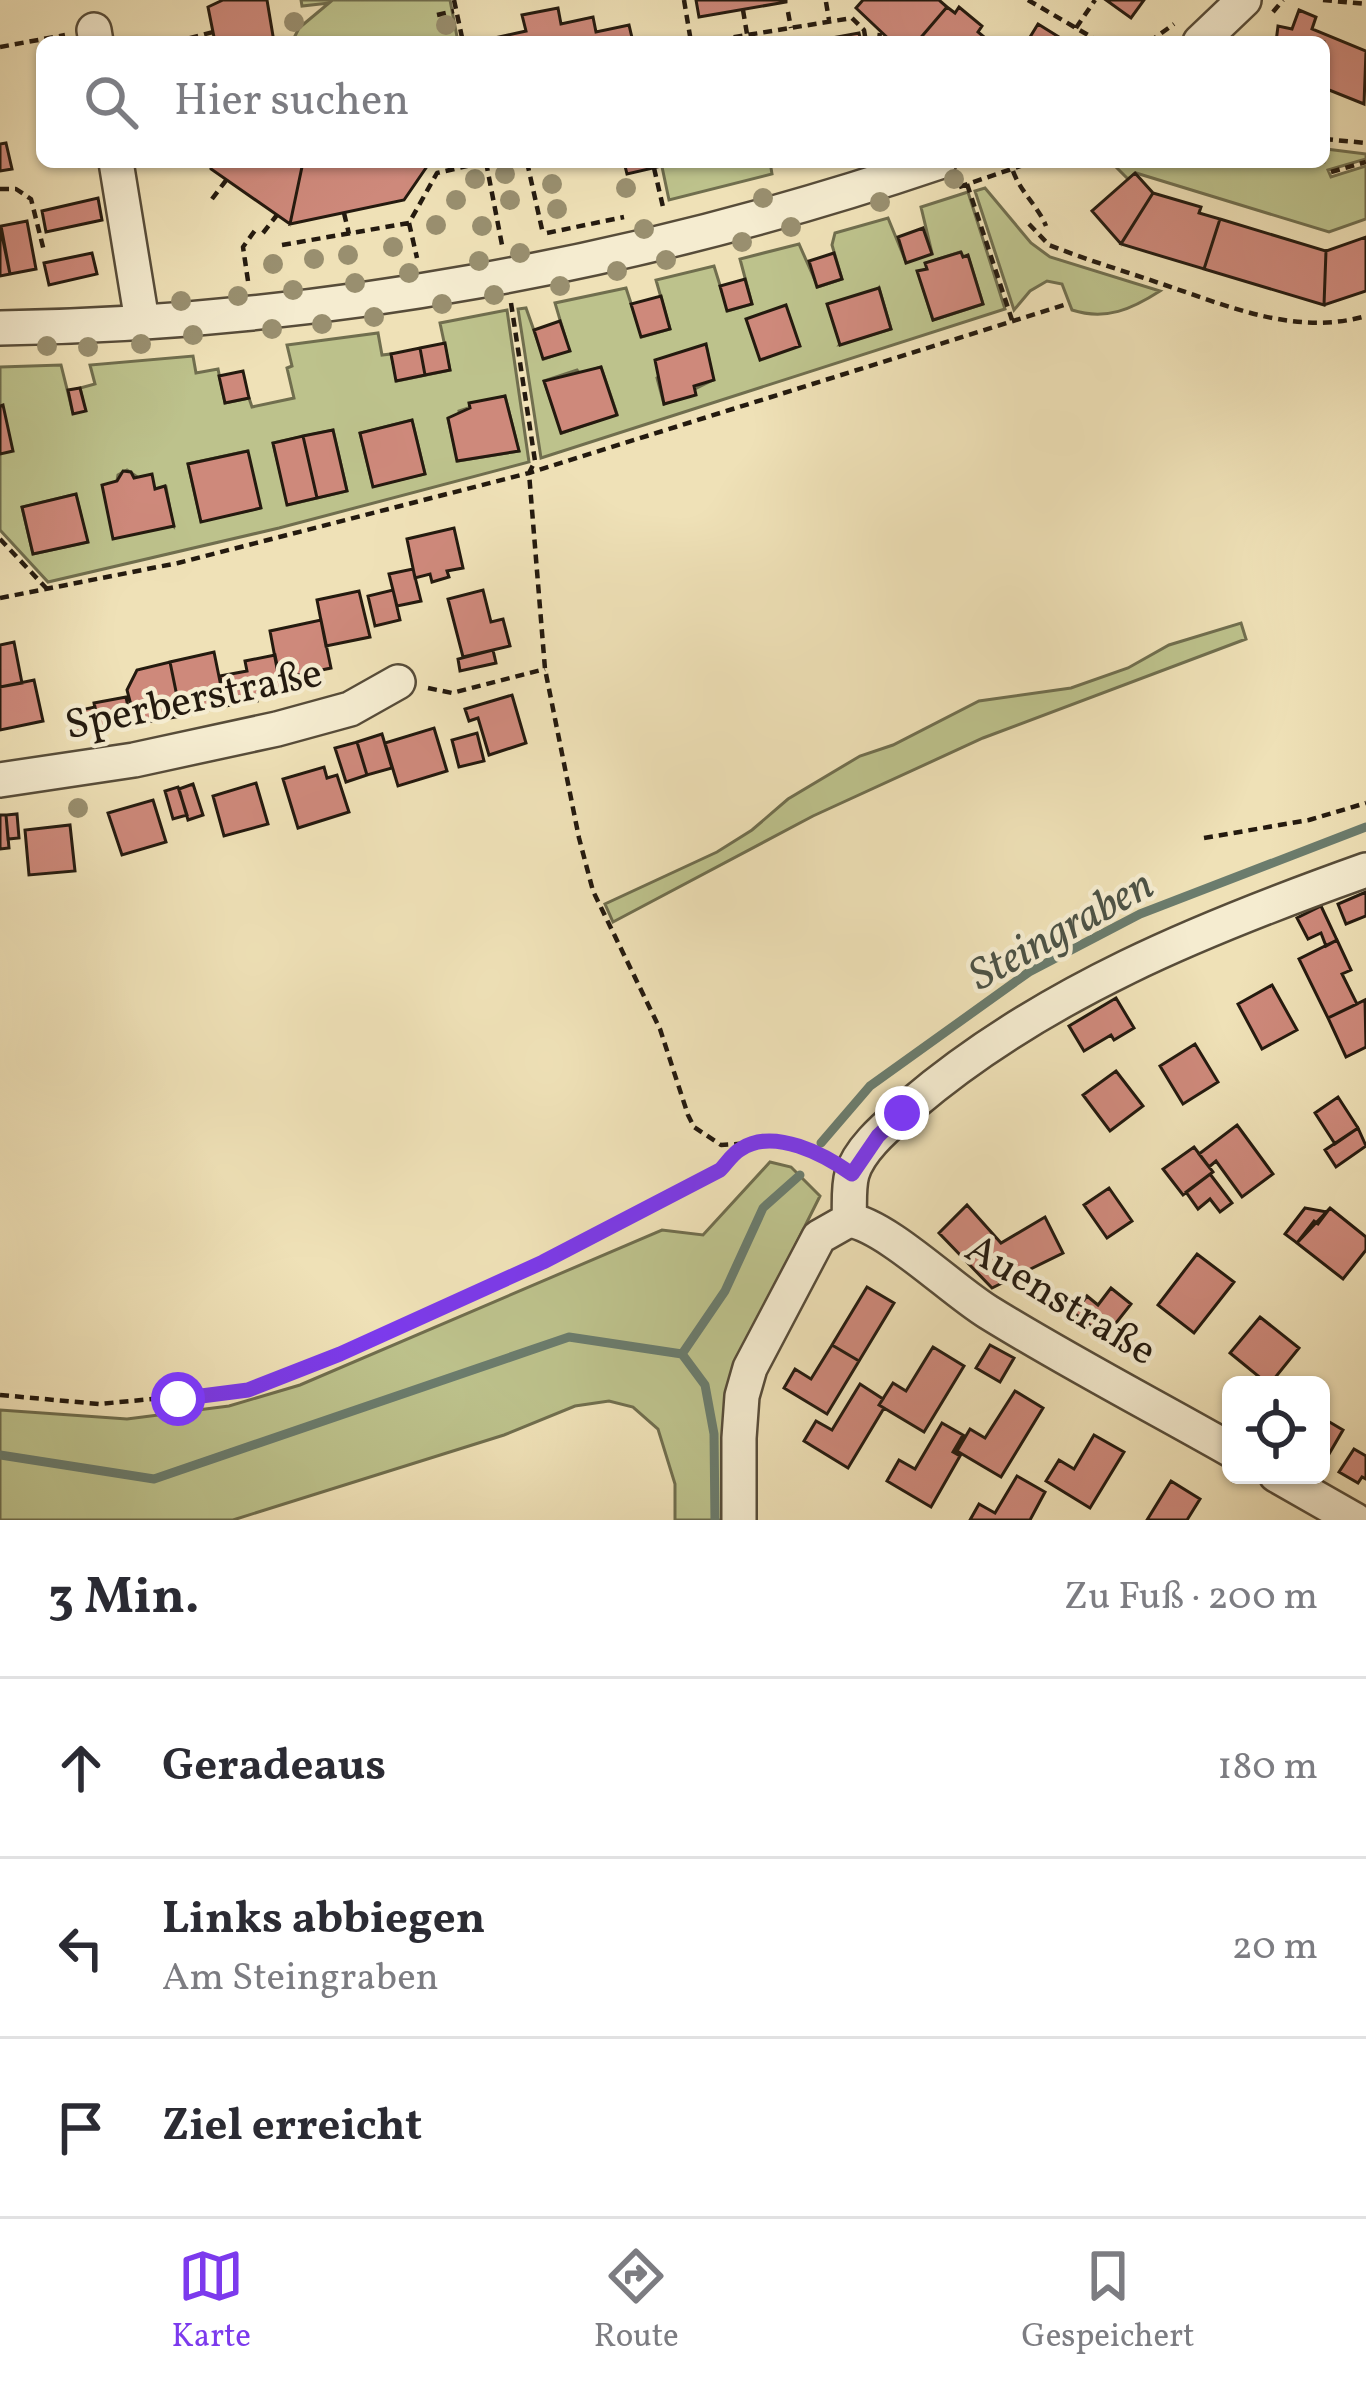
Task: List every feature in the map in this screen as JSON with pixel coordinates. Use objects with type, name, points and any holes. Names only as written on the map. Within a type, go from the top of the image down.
[{"type":"street","points":[[1206,36],[1244,0]]},
{"type":"street","points":[[117,168],[142,321]]},
{"type":"street","points":[[0,328],[142,321],[368,297],[571,263],[755,218],[919,168]]},
{"type":"street","name":"Sperberstraße","points":[[0,779],[117,764],[257,734],[350,709],[398,682]]},
{"type":"street","points":[[739,1520],[742,1396],[751,1368],[819,1238],[849,1220],[852,1174],[878,1136],[947,1074],[1034,1015],[1247,913],[1366,870]]},
{"type":"street","name":"Auenstraße","points":[[849,1220],[881,1235],[986,1311],[1222,1445]]},
{"type":"street","points":[[1292,1484],[1354,1520]]},
{"type":"path","points":[[454,0],[462,36]]},
{"type":"path","points":[[684,0],[690,36]]},
{"type":"path","points":[[1028,0],[1090,36]]},
{"type":"path","points":[[1076,28],[1095,0]]},
{"type":"path","points":[[1323,0],[1366,4]]},
{"type":"path","points":[[826,2],[829,22]]},
{"type":"path","points":[[436,16],[457,10]]},
{"type":"path","points":[[743,10],[747,35]]},
{"type":"path","points":[[788,12],[791,28]]},
{"type":"path","points":[[741,36],[852,18],[865,36]]},
{"type":"path","points":[[198,36],[213,32]]},
{"type":"path","points":[[879,36],[880,32]]},
{"type":"path","points":[[0,47],[36,43]]},
{"type":"path","points":[[1330,140],[1366,143]]},
{"type":"path","points":[[1331,172],[1366,162]]},
{"type":"path","points":[[418,259],[409,223],[437,173],[459,168]]},
{"type":"path","points":[[486,246],[502,243],[487,168]]},
{"type":"path","points":[[528,168],[543,234],[636,214]]},
{"type":"path","points":[[653,168],[659,208],[679,204]]},
{"type":"path","points":[[1012,169],[1022,193],[1046,226]]},
{"type":"path","points":[[212,199],[227,179]]},
{"type":"path","points":[[968,184],[1012,320]]},
{"type":"path","points":[[0,188],[16,189],[31,199],[44,251]]},
{"type":"path","points":[[344,213],[349,234]]},
{"type":"path","points":[[263,233],[277,215]]},
{"type":"path","points":[[282,245],[409,223]]},
{"type":"path","points":[[1029,224],[1049,245],[1252,314],[1323,323],[1366,316]]},
{"type":"path","points":[[256,229],[243,247],[248,280],[261,279]]},
{"type":"path","points":[[511,304],[534,456],[530,473],[545,669],[564,776],[593,891],[660,1028],[694,1127],[721,1145],[769,1142],[800,1146],[852,1174]]},
{"type":"path","points":[[0,598],[178,563],[530,473],[1064,305]]},
{"type":"path","points":[[0,539],[46,589]]},
{"type":"path","points":[[452,693],[545,669]]},
{"type":"path","points":[[1204,838],[1310,820],[1366,802]]},
{"type":"path","points":[[0,1395],[99,1404],[248,1390],[543,1262],[720,1170],[743,1147]]},
{"type":"green space","points":[[301,0],[450,0],[457,36],[295,36],[329,3],[302,6]]},
{"type":"green space","points":[[1330,150],[1366,154],[1366,159],[1328,170],[1331,177],[1366,166],[1366,219],[1329,232],[1136,173],[1128,179],[1117,168],[1330,168]]},
{"type":"green space","points":[[662,168],[771,168],[772,174],[669,200]]},
{"type":"green space","points":[[985,188],[1031,243],[1050,257],[1160,291],[1129,308],[1084,313],[1072,310],[1062,284],[1047,281],[1030,291],[1014,310],[975,191]]},
{"type":"green space","points":[[968,192],[1005,309],[541,458],[518,309],[526,308],[544,359],[569,350],[555,303],[626,288],[642,337],[670,329],[656,280],[714,266],[728,311],[752,304],[740,259],[799,244],[818,287],[842,279],[832,245],[835,233],[888,218],[906,262],[932,253],[921,207]],"holes":[[[960,252],[968,256],[983,304],[933,320],[918,272],[927,269],[926,263]],[[879,288],[891,329],[840,344]],[[706,345],[713,380],[664,404],[657,378]],[[601,367],[617,414],[562,433],[544,381],[577,370],[580,374]]]},
{"type":"green space","points":[[507,310],[529,462],[48,582],[0,530],[0,367],[61,365],[73,413],[85,410],[80,388],[95,384],[90,365],[193,356],[196,373],[218,369],[225,403],[249,398],[252,407],[294,398],[287,345],[378,333],[382,355],[391,354],[397,381],[450,370],[440,323]],"holes":[[[505,396],[519,451],[458,461],[448,419],[460,416],[459,411]],[[412,420],[425,474],[373,486],[360,433]],[[333,430],[347,491],[288,505],[273,443]],[[247,451],[260,508],[201,521],[188,464]],[[127,470],[155,489],[166,487],[173,526],[117,481]],[[76,494],[87,542],[33,554],[22,507]]]},
{"type":"green space","points":[[1241,623],[1246,639],[983,738],[813,816],[613,922],[605,904],[717,852],[788,799],[860,756],[893,745],[979,701],[1071,688],[1128,668],[1169,645]]},
{"type":"green space","points":[[770,1162],[791,1167],[820,1196],[747,1342],[725,1398],[725,1520],[675,1520],[675,1484],[658,1429],[633,1407],[609,1401],[575,1406],[504,1435],[233,1520],[0,1520],[0,1410],[127,1419],[229,1406],[300,1385],[662,1230],[703,1235]]},
{"type":"building","points":[[223,0],[267,0],[273,36],[214,36],[208,7]]},
{"type":"building","points":[[696,0],[786,0],[786,2],[699,17]]},
{"type":"building","points":[[863,0],[939,0],[947,7],[922,36],[886,36],[856,8]]},
{"type":"building","points":[[1106,0],[1144,0],[1131,18]]},
{"type":"building","points":[[947,7],[955,13],[959,7],[982,26],[978,32],[983,36],[922,36]]},
{"type":"building","points":[[558,8],[561,24],[593,17],[596,32],[629,25],[632,36],[504,36],[526,31],[522,15]]},
{"type":"building","points":[[1299,10],[1316,17],[1312,29],[1329,36],[1277,36],[1278,26],[1292,29]]},
{"type":"building","points":[[1038,24],[1057,36],[1031,36]]},
{"type":"building","points":[[1330,36],[1366,51],[1364,104],[1330,90]]},
{"type":"building","points":[[6,143],[12,169],[0,171],[0,144]]},
{"type":"building","points":[[302,168],[290,224],[211,169]]},
{"type":"building","points":[[302,168],[426,168],[404,200],[290,224]]},
{"type":"building","points":[[1135,173],[1153,193],[1121,244],[1092,211]]},
{"type":"building","points":[[1153,193],[1201,207],[1199,213],[1220,219],[1204,269],[1121,244]]},
{"type":"building","points":[[98,198],[102,220],[46,232],[42,211]]},
{"type":"building","points":[[1220,219],[1326,251],[1324,305],[1204,269]]},
{"type":"building","points":[[27,221],[36,269],[10,274],[1,226]]},
{"type":"building","points":[[0,226],[10,274],[0,276]]},
{"type":"building","points":[[923,228],[932,254],[906,263],[898,237]]},
{"type":"building","points":[[1366,237],[1366,291],[1324,305],[1326,251]]},
{"type":"building","points":[[961,252],[963,257],[968,255],[983,304],[933,320],[917,271],[927,269],[925,263]]},
{"type":"building","points":[[92,253],[97,274],[49,285],[44,263]]},
{"type":"building","points":[[834,253],[842,279],[817,287],[809,261]]},
{"type":"building","points":[[745,279],[752,304],[727,311],[720,286]]},
{"type":"building","points":[[879,288],[891,329],[840,345],[827,304]]},
{"type":"building","points":[[661,296],[670,329],[641,337],[631,304]]},
{"type":"building","points":[[786,305],[800,346],[760,360],[746,319]]},
{"type":"building","points":[[560,321],[570,351],[543,359],[534,330]]},
{"type":"building","points":[[445,343],[450,370],[425,375],[420,348]]},
{"type":"building","points":[[706,344],[714,380],[694,386],[696,395],[664,404],[655,360]]},
{"type":"building","points":[[420,348],[425,375],[396,381],[391,354]]},
{"type":"building","points":[[601,367],[617,415],[561,433],[544,381]]},
{"type":"building","points":[[243,371],[249,398],[225,403],[219,376]]},
{"type":"building","points":[[80,388],[86,411],[73,414],[68,390]]},
{"type":"building","points":[[505,396],[519,451],[457,461],[448,418],[470,408],[469,403]]},
{"type":"building","points":[[0,406],[13,451],[0,454]]},
{"type":"building","points":[[412,420],[425,474],[373,487],[360,433]]},
{"type":"building","points":[[333,430],[347,491],[317,498],[303,436]]},
{"type":"building","points":[[303,436],[317,498],[287,505],[273,443]]},
{"type":"building","points":[[248,451],[261,508],[201,522],[188,464]]},
{"type":"building","points":[[123,471],[134,478],[152,474],[155,489],[165,486],[174,526],[113,539],[102,485],[117,481]]},
{"type":"building","points":[[76,494],[88,542],[33,554],[22,507]]},
{"type":"building","points":[[454,528],[463,568],[447,571],[449,577],[432,582],[430,574],[415,578],[407,539]]},
{"type":"building","points":[[413,569],[421,601],[397,606],[389,574]]},
{"type":"building","points":[[393,590],[400,620],[375,626],[368,596]]},
{"type":"building","points":[[483,590],[491,622],[503,619],[510,646],[463,657],[448,599]]},
{"type":"building","points":[[359,591],[370,637],[326,646],[317,600]]},
{"type":"building","points":[[321,620],[331,668],[279,679],[270,631]]},
{"type":"building","points":[[14,642],[22,683],[0,687],[0,645]]},
{"type":"building","points":[[493,650],[496,663],[460,671],[458,659]]},
{"type":"building","points":[[214,652],[225,706],[181,716],[170,662]]},
{"type":"building","points":[[275,655],[282,690],[255,695],[257,701],[225,706],[220,676],[247,671],[245,661]]},
{"type":"building","points":[[170,662],[181,716],[136,724],[127,690],[137,670]]},
{"type":"building","points":[[34,680],[43,721],[0,730],[0,687]]},
{"type":"building","points":[[512,695],[526,743],[489,755],[478,718],[469,721],[465,709]]},
{"type":"building","points":[[126,697],[131,722],[99,728],[94,703]]},
{"type":"building","points":[[95,707],[99,728],[71,734],[67,713]]},
{"type":"building","points":[[434,728],[447,771],[398,786],[385,743]]},
{"type":"building","points":[[477,733],[484,761],[459,767],[452,740]]},
{"type":"building","points":[[382,734],[392,768],[367,775],[357,742]]},
{"type":"building","points":[[357,742],[367,775],[346,782],[335,748]]},
{"type":"building","points":[[324,767],[327,778],[337,775],[349,812],[298,828],[283,779]]},
{"type":"building","points":[[256,783],[268,824],[224,836],[213,796]]},
{"type":"building","points":[[193,784],[203,815],[188,820],[179,789]]},
{"type":"building","points":[[178,787],[187,815],[173,819],[165,791]]},
{"type":"building","points":[[153,800],[166,842],[122,855],[108,813]]},
{"type":"building","points":[[17,814],[19,838],[8,839],[6,815]]},
{"type":"building","points":[[0,815],[6,815],[9,848],[0,849]]},
{"type":"building","points":[[70,825],[75,871],[29,875],[25,830]]},
{"type":"building","points":[[1366,892],[1366,916],[1346,924],[1338,904]]},
{"type":"building","points":[[1321,906],[1337,940],[1326,946],[1321,933],[1308,939],[1297,918]]},
{"type":"building","points":[[1337,940],[1351,970],[1342,974],[1357,1004],[1328,1018],[1299,959]]},
{"type":"building","points":[[1272,985],[1297,1030],[1262,1049],[1238,1004]]},
{"type":"building","points":[[1116,998],[1134,1028],[1084,1051],[1069,1026]]},
{"type":"building","points":[[1365,1000],[1366,1047],[1346,1057],[1328,1018]]},
{"type":"building","points":[[1195,1044],[1218,1082],[1183,1104],[1160,1066]]},
{"type":"building","points":[[1116,1071],[1143,1106],[1110,1131],[1083,1095]]},
{"type":"building","points":[[1338,1097],[1358,1128],[1335,1144],[1315,1113]]},
{"type":"building","points":[[1237,1125],[1273,1174],[1242,1197],[1216,1161],[1209,1167],[1199,1154]]},
{"type":"building","points":[[1358,1128],[1366,1146],[1336,1167],[1325,1150]]},
{"type":"building","points":[[1194,1147],[1213,1172],[1183,1195],[1163,1169]]},
{"type":"building","points":[[1210,1174],[1232,1203],[1220,1212],[1210,1199],[1198,1209],[1186,1192]]},
{"type":"building","points":[[1109,1188],[1132,1221],[1107,1238],[1084,1205]]},
{"type":"building","points":[[967,1205],[1001,1243],[1045,1217],[1063,1253],[992,1288],[939,1233]]},
{"type":"building","points":[[1305,1208],[1327,1212],[1297,1243],[1285,1234]]},
{"type":"building","points":[[1330,1208],[1366,1237],[1366,1250],[1343,1279],[1297,1243]]},
{"type":"building","points":[[1197,1254],[1234,1282],[1194,1333],[1158,1305]]},
{"type":"building","points":[[867,1287],[894,1303],[859,1361],[832,1345]]},
{"type":"building","points":[[1111,1288],[1131,1304],[1105,1337],[1074,1313],[1087,1296],[1098,1305]]},
{"type":"building","points":[[1260,1317],[1299,1348],[1276,1376],[1258,1376],[1230,1353]]},
{"type":"building","points":[[832,1345],[859,1361],[827,1414],[784,1388],[795,1369],[811,1379]]},
{"type":"building","points":[[990,1345],[1014,1358],[1000,1382],[976,1368]]},
{"type":"building","points":[[933,1347],[964,1366],[924,1432],[879,1405],[893,1383],[906,1391]]},
{"type":"building","points":[[860,1384],[883,1399],[879,1405],[884,1408],[848,1468],[804,1441],[816,1421],[832,1430]]},
{"type":"building","points":[[1015,1391],[1043,1408],[1001,1477],[957,1451],[970,1429],[985,1438]]},
{"type":"building","points":[[1330,1422],[1343,1430],[1330,1452]]},
{"type":"building","points":[[942,1423],[963,1435],[953,1452],[960,1456],[931,1507],[887,1481],[899,1460],[915,1469]]},
{"type":"building","points":[[1094,1435],[1124,1452],[1090,1508],[1046,1481],[1059,1460],[1074,1469]]},
{"type":"building","points":[[1354,1449],[1366,1456],[1366,1479],[1358,1483],[1339,1472]]},
{"type":"building","points":[[1017,1476],[1045,1492],[1030,1520],[970,1520],[979,1504],[995,1513]]},
{"type":"building","points":[[1171,1481],[1200,1499],[1187,1520],[1147,1520]]},
{"type":"waterway","name":"Steingraben","points":[[821,1143],[870,1086],[1029,972],[1140,914],[1366,827]]},
{"type":"waterway","name":"Steingraben","points":[[682,1354],[725,1291],[763,1208],[800,1175]]},
{"type":"waterway","points":[[0,1455],[154,1479],[569,1337],[682,1354],[705,1385],[714,1434],[715,1520]]},
{"type":"route","points":[[178,1399],[248,1390],[459,1301],[720,1170],[743,1147],[769,1142],[800,1146],[852,1174],[878,1136],[902,1113]]}]
